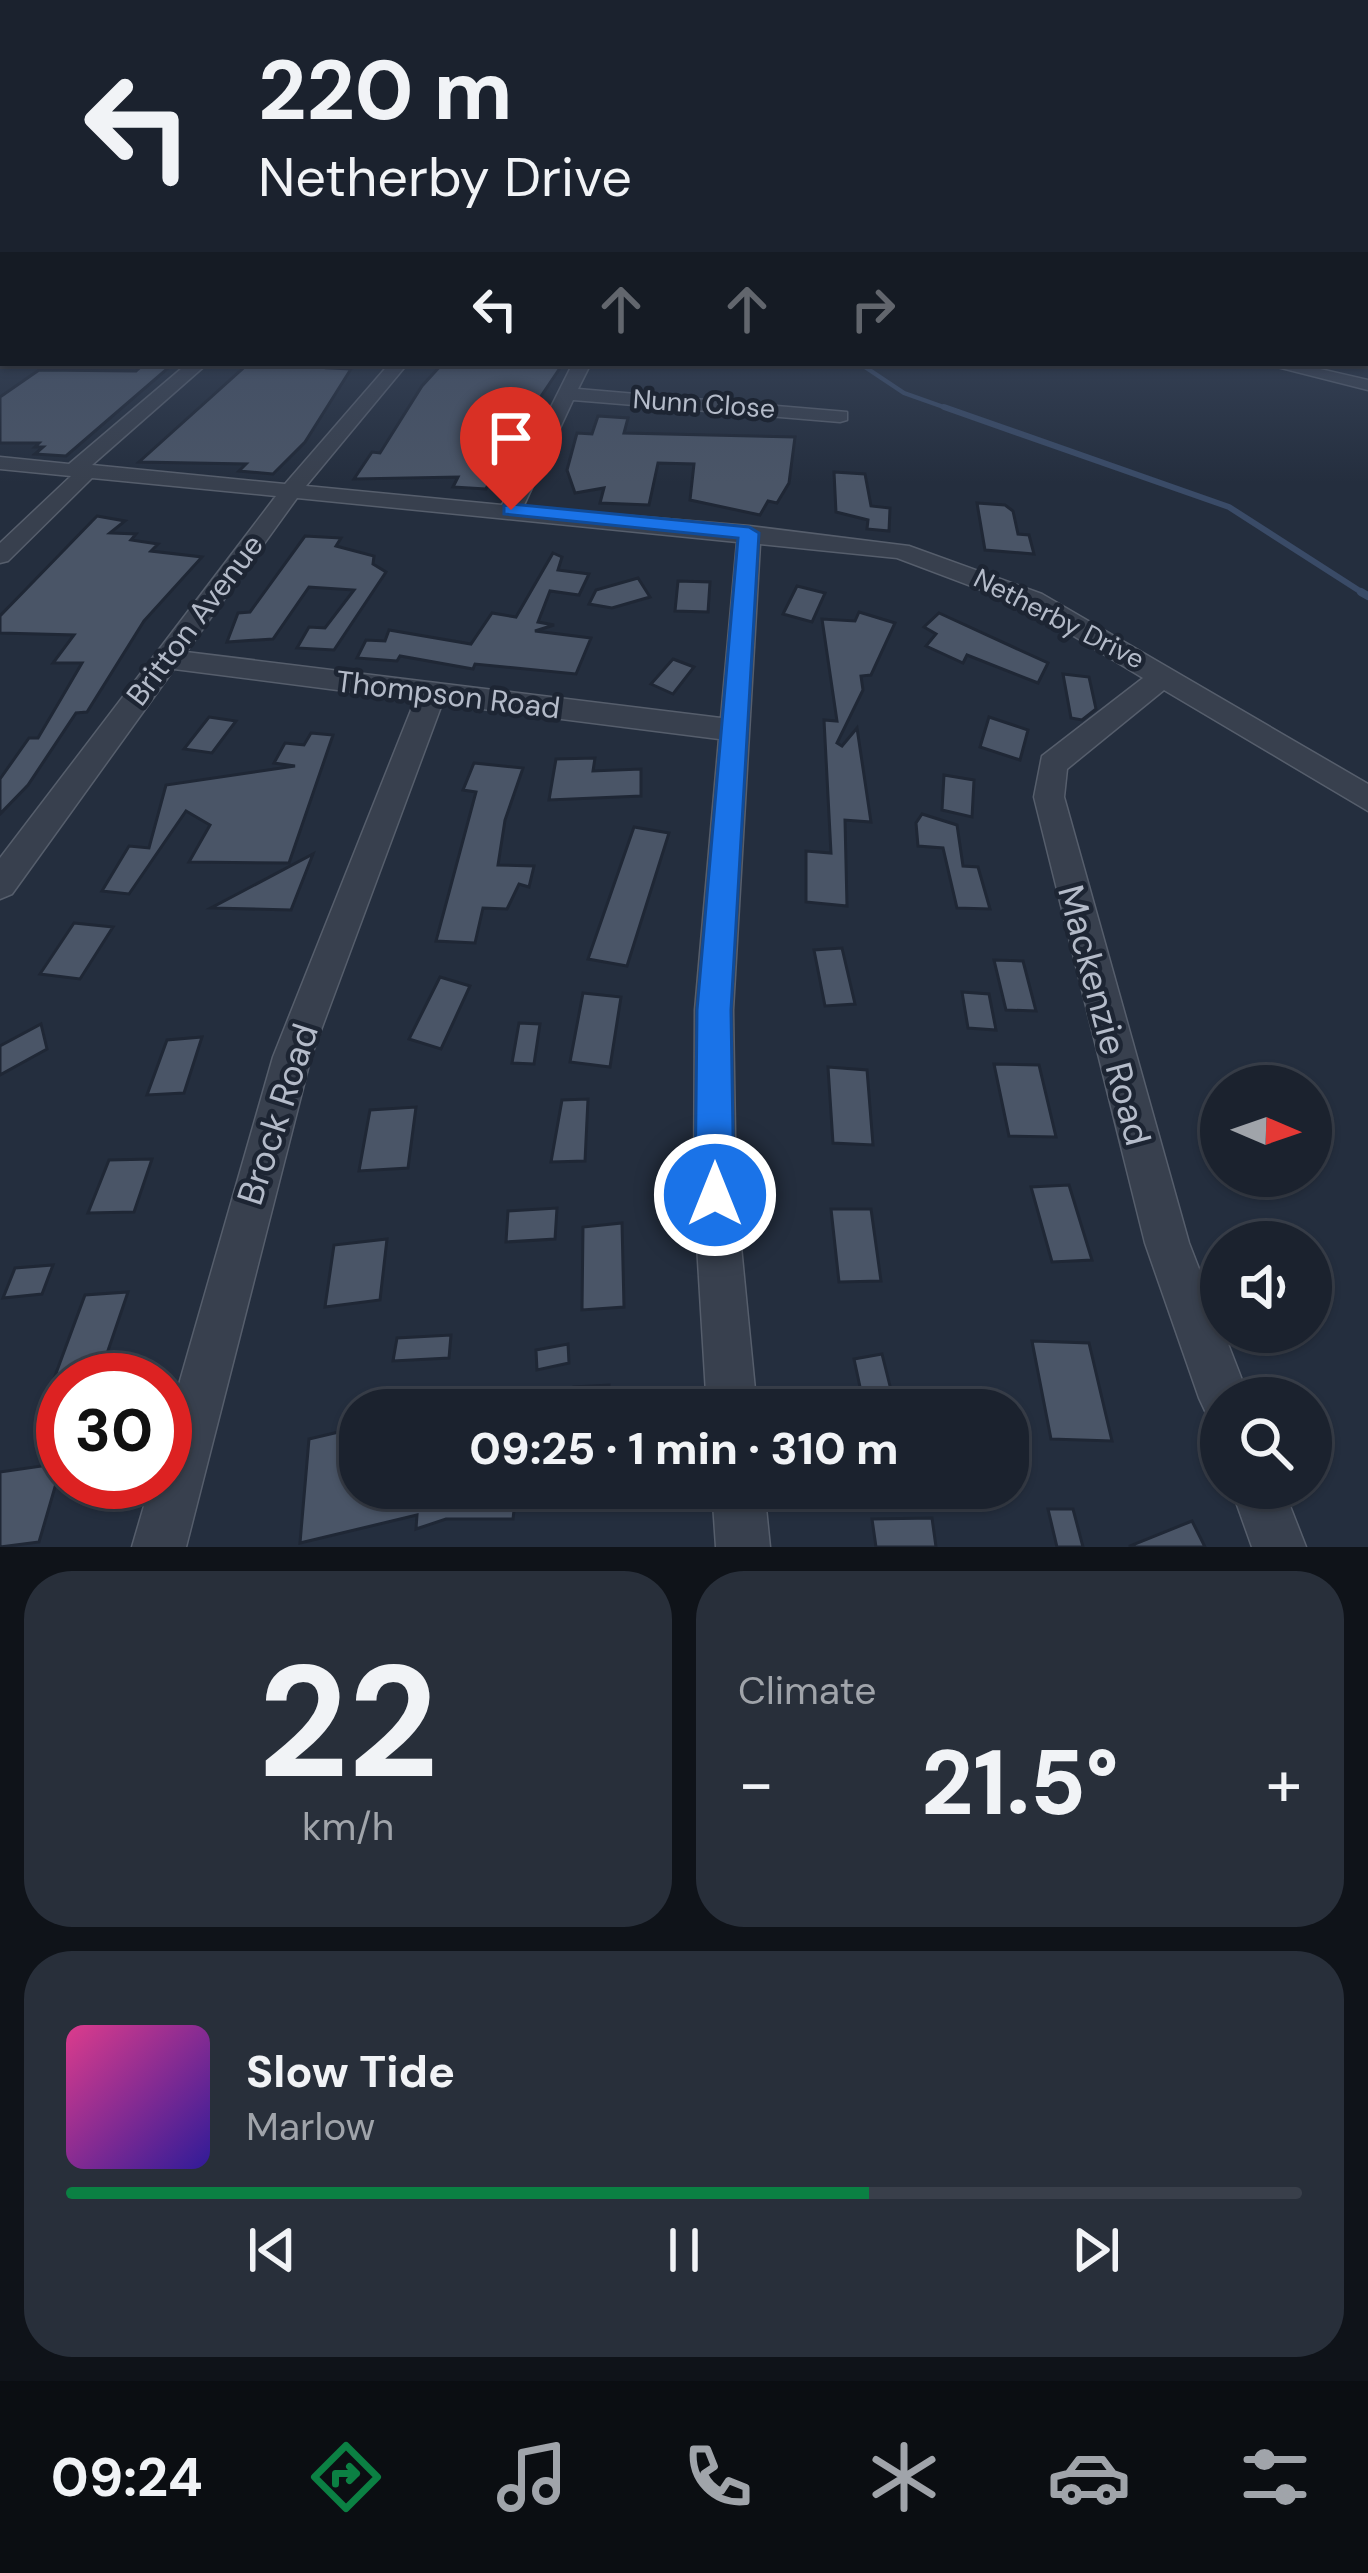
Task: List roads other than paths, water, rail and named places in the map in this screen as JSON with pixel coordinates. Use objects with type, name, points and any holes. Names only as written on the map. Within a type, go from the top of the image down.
[{"type":"street","points":[[0,556],[82,469],[196,366]]},
{"type":"street","name":"Britton Avenue","points":[[0,884],[293,489],[396,366]]},
{"type":"street","points":[[511,510],[581,366]]},
{"type":"street","points":[[1283,366],[1368,385]]},
{"type":"street","name":"Nunn Close","points":[[568,394],[840,416]]},
{"type":"street","name":"Netherby Drive","points":[[0,463],[749,533],[873,546],[929,558],[1033,600],[1368,800]]},
{"type":"street","points":[[730,1389],[715,1195],[714,1010],[749,533]]},
{"type":"street","name":"Thompson Road","points":[[164,659],[732,730]]},
{"type":"street","name":"Mackenzie Road","points":[[1165,675],[1053,764],[1049,796],[1167,1244],[1216,1377]]},
{"type":"street","name":"Brock Road","points":[[158,1547],[292,1057],[432,693]]},
{"type":"street","points":[[739,1509],[742,1547]]},
{"type":"street","points":[[1265,1509],[1279,1547]]},
{"type":"waterway","points":[[864,366],[904,393],[952,410]]},
{"type":"waterway","points":[[944,407],[1229,507],[1364,594]]},
{"type":"waterway","points":[[1364,594],[1368,596]]}]
